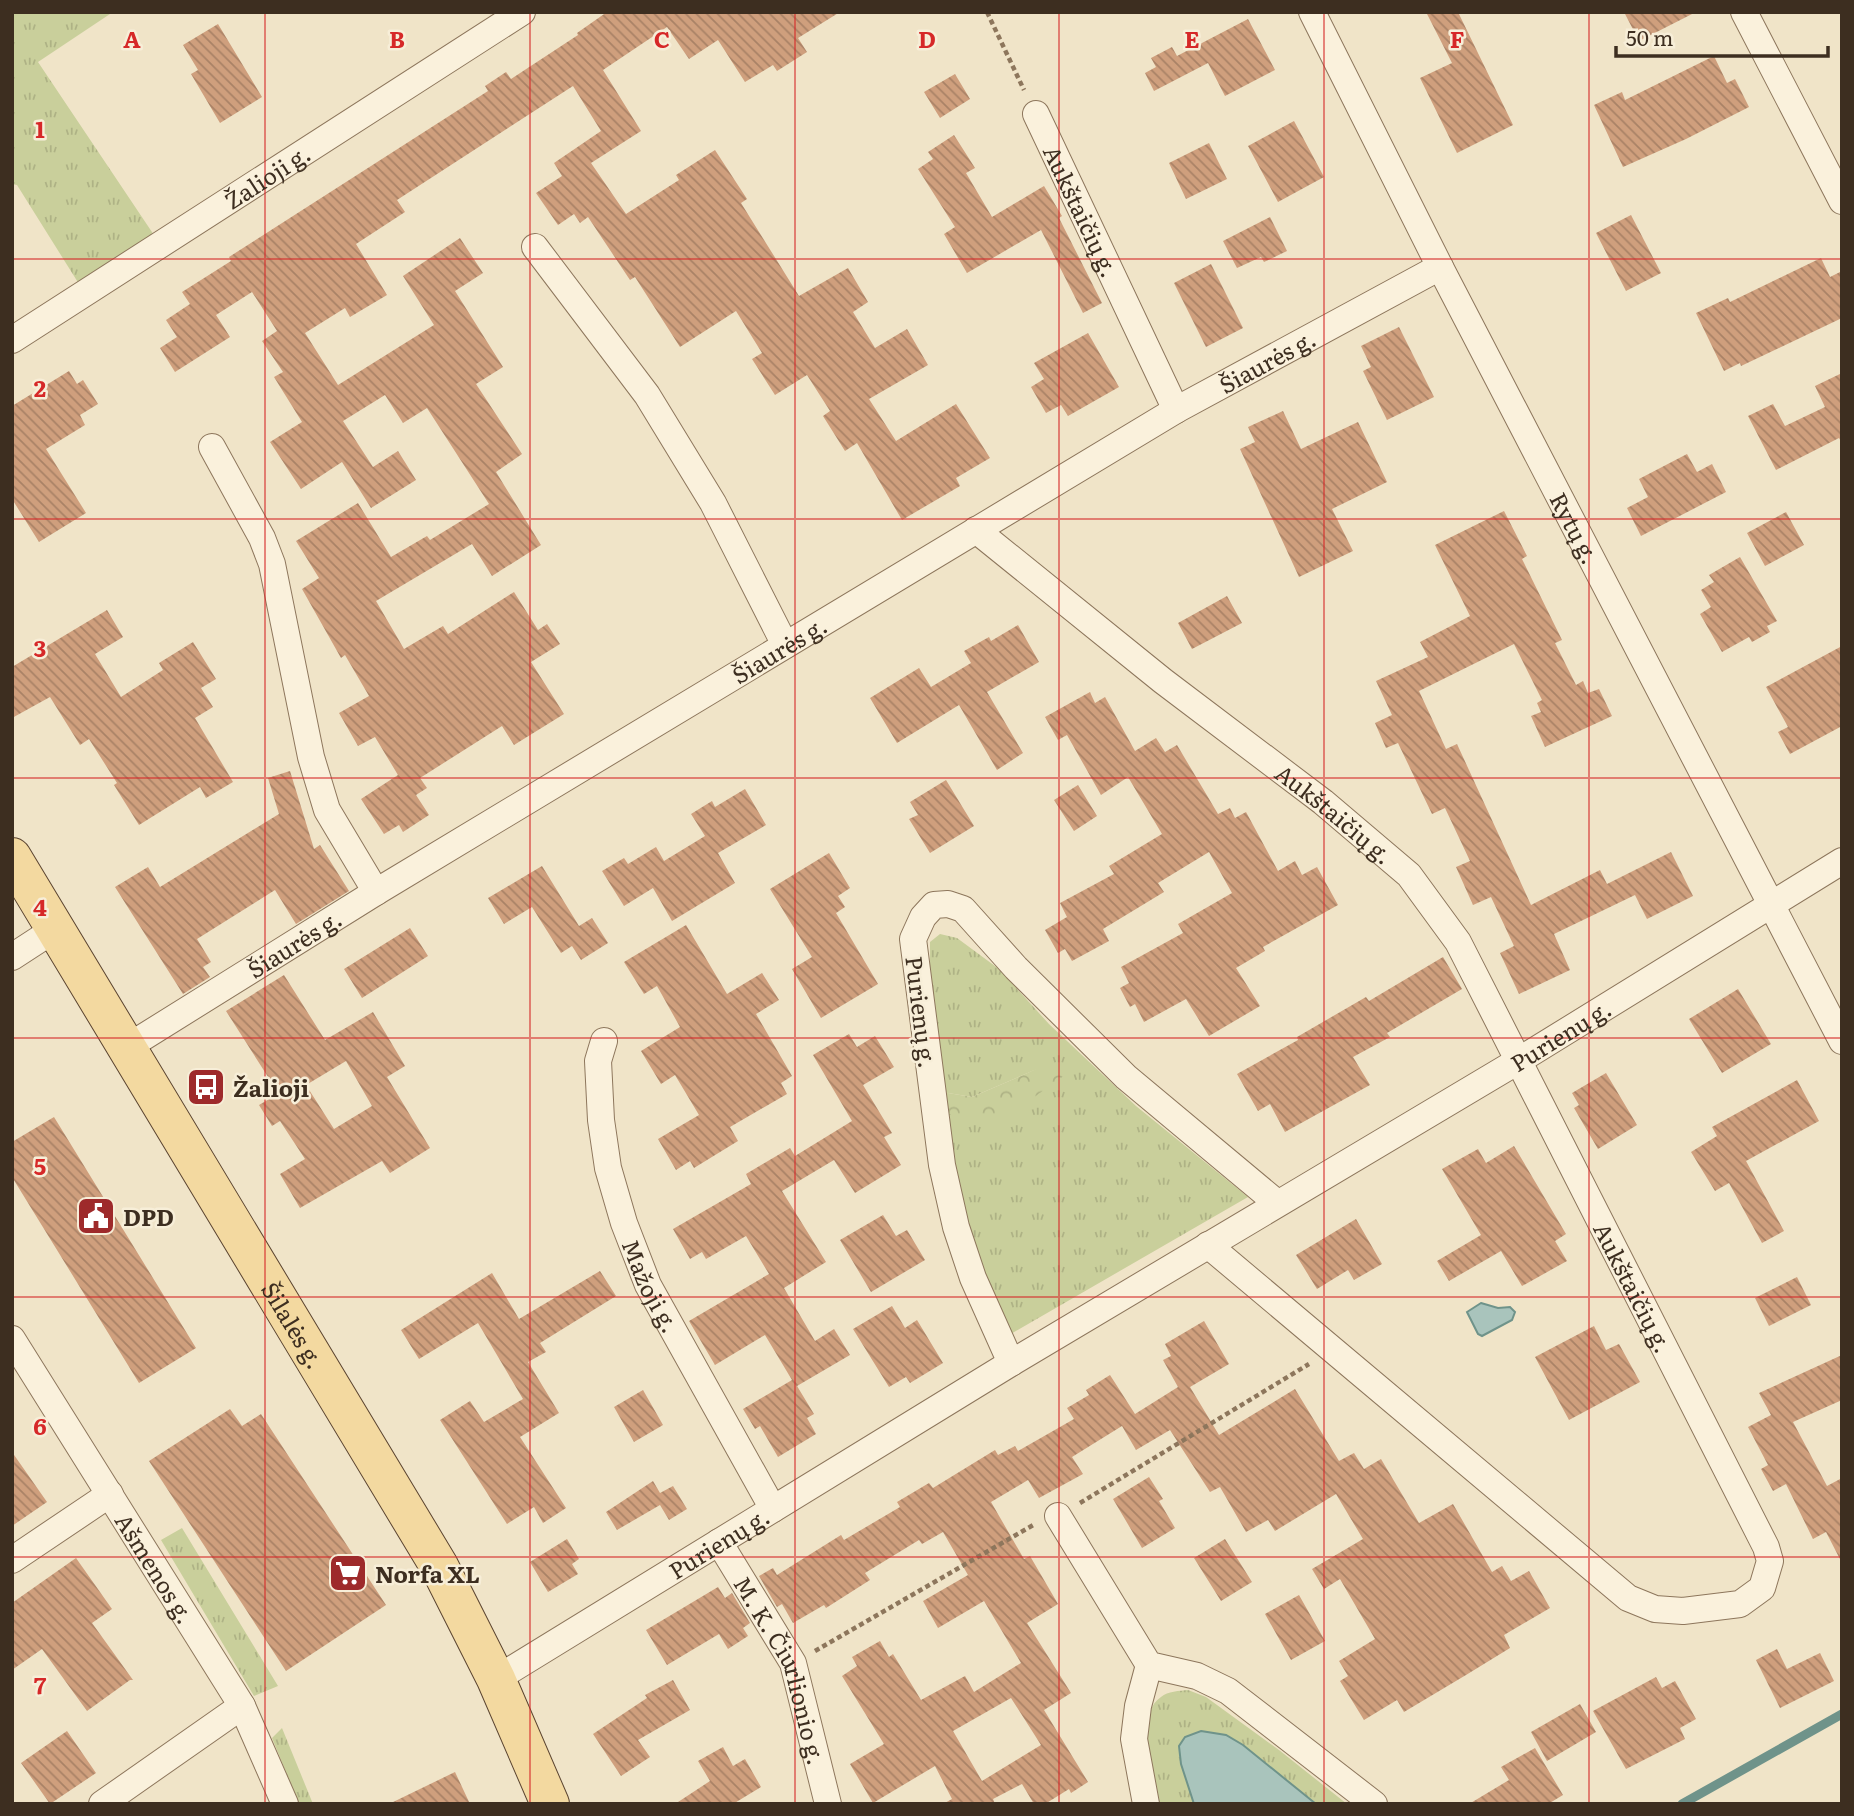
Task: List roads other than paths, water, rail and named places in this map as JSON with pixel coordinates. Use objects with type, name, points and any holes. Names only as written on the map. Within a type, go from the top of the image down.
[{"type":"main road","name":"Šilalės g.","points":[[12,857],[439,1566],[496,1679],[550,1804]]},
{"type":"street","name":"Žalioji g.","points":[[12,340],[522,12]]},
{"type":"street","name":"Rytų g.","points":[[1312,12],[1440,267],[1842,1041]]},
{"type":"street","points":[[1744,12],[1842,201]]},
{"type":"street","name":"Aukštaičių g.","points":[[1036,114],[1176,410]]},
{"type":"street","points":[[535,247],[647,395],[713,503],[785,645]]},
{"type":"street","name":"Šiaurės g.","points":[[126,1048],[376,892],[1176,410],[1440,267]]},
{"type":"street","points":[[212,447],[262,538],[272,564],[311,757],[327,810],[376,892]]},
{"type":"street","name":"Aukštaičių g.","points":[[976,530],[1163,681],[1323,802],[1409,875],[1458,942],[1766,1547],[1770,1561],[1762,1588],[1740,1604],[1683,1611],[1655,1609],[1628,1598],[1208,1245]]},
{"type":"street","name":"Purienų g.","points":[[496,1679],[1011,1363],[1518,1061],[1842,861]]},
{"type":"street","name":"Purienų g.","points":[[1011,1363],[972,1278],[956,1227],[942,1165],[912,939],[923,917],[934,905],[948,904],[963,909],[1016,968],[1126,1077],[1277,1203]]},
{"type":"street","points":[[12,957],[55,929]]},
{"type":"street","name":"Mažoji g.","points":[[604,1041],[598,1061],[601,1120],[608,1168],[624,1223],[648,1285],[773,1509]]},
{"type":"street","name":"Ašmenos g.","points":[[12,1339],[242,1706],[285,1804]]},
{"type":"street","points":[[12,1560],[110,1494]]},
{"type":"street","points":[[1058,1516],[1149,1665],[1197,1676],[1228,1691],[1374,1804]]},
{"type":"street","name":"M. K. Čiurlionio g.","points":[[719,1542],[793,1663],[828,1804]]},
{"type":"street","points":[[1146,1804],[1134,1739],[1138,1706],[1149,1665]]},
{"type":"street","points":[[102,1804],[242,1706]]},
{"type":"water","points":[[1481,1303],[1498,1308],[1510,1307],[1515,1312],[1512,1320],[1482,1336],[1478,1334],[1467,1312]]},
{"type":"water","points":[[1201,1731],[1226,1735],[1243,1745],[1316,1804],[1194,1804],[1181,1764],[1179,1746],[1185,1737]]},
{"type":"waterway","points":[[1682,1804],[1842,1714]]},
{"type":"place","name":"Žalioji","points":[[206,1087]]},
{"type":"place","name":"DPD","points":[[96,1216]]},
{"type":"place","name":"Norfa XL","points":[[348,1573]]}]
